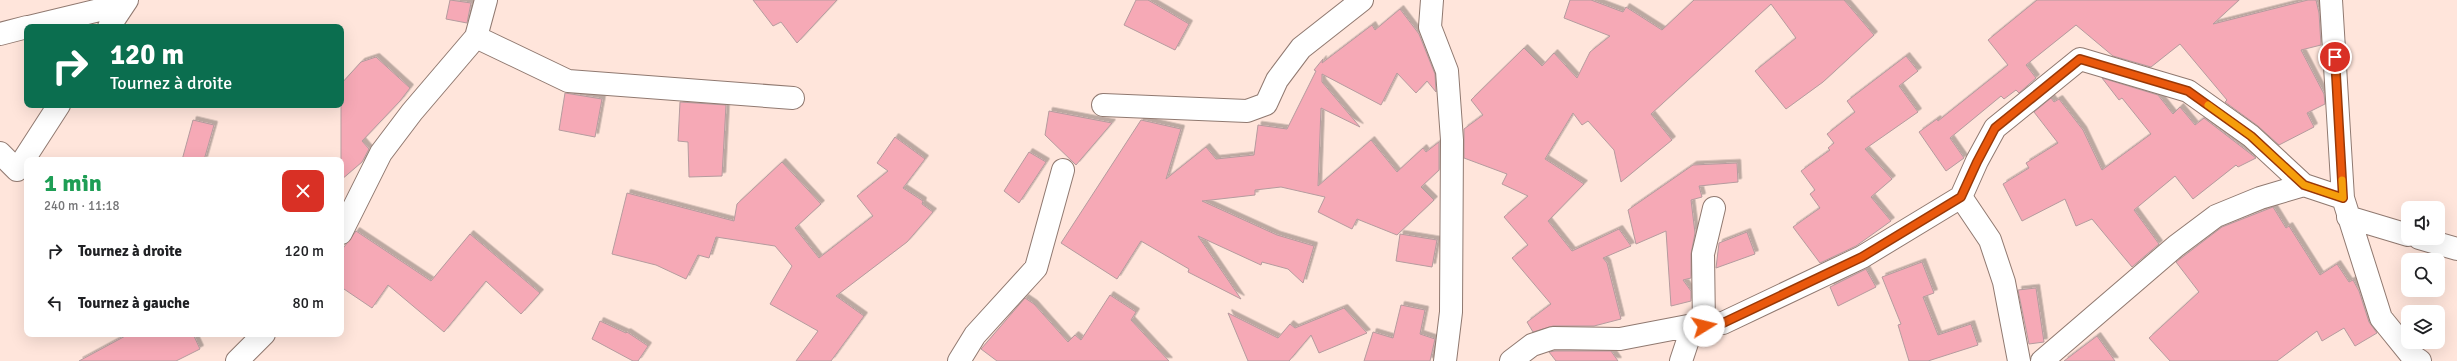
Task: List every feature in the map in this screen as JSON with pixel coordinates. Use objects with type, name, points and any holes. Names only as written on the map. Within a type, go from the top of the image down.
[{"type":"street","points":[[344,227],[381,153],[412,112],[476,37],[486,0]]},
{"type":"street","points":[[1103,105],[1247,111],[1266,104],[1277,80],[1301,48],[1362,0]]},
{"type":"street","points":[[1432,0],[1430,27],[1446,71],[1452,140],[1451,312],[1445,361]]},
{"type":"street","points":[[2331,0],[2345,208],[2381,318],[2411,355],[2420,361]]},
{"type":"street","points":[[111,24],[126,2]]},
{"type":"street","points":[[40,24],[126,2]]},
{"type":"street","points":[[0,34],[24,28]]},
{"type":"street","points":[[476,37],[568,81],[793,98]]},
{"type":"street","points":[[1511,361],[1532,345],[1553,338],[1620,339],[1723,323],[1862,257],[1961,197],[1995,128],[2080,59],[2188,91],[2251,136],[2304,185],[2345,208],[2401,232]]},
{"type":"street","points":[[25,157],[57,108]]},
{"type":"street","points":[[0,153],[17,170],[24,159]]},
{"type":"street","points":[[959,361],[974,335],[1036,268],[1063,170]]},
{"type":"street","points":[[2042,361],[2176,246],[2216,216],[2260,198],[2304,185]]},
{"type":"street","points":[[1961,197],[1990,240],[2004,282],[2019,361]]},
{"type":"street","points":[[1681,361],[1698,326],[1703,254],[1714,208]]},
{"type":"street","points":[[2443,245],[2457,249]]},
{"type":"street","points":[[237,361],[261,337]]},
{"type":"building","points":[[450,0],[471,3],[467,23],[446,19]]},
{"type":"building","points":[[753,0],[837,0],[797,43],[781,22],[773,26]]},
{"type":"building","points":[[1136,0],[1148,0],[1189,24],[1175,50],[1124,25]]},
{"type":"building","points":[[1570,0],[1591,0],[1623,12],[1626,7],[1662,30],[1694,0],[1844,0],[1874,35],[1823,82],[1786,109],[1755,71],[1796,38],[1771,4],[1651,114],[1672,140],[1621,182],[1614,150],[1588,121],[1582,125],[1573,113],[1545,159],[1584,184],[1548,221],[1572,251],[1619,229],[1631,246],[1603,258],[1607,263],[1621,319],[1594,326],[1553,326],[1533,332],[1527,322],[1551,304],[1512,258],[1528,245],[1504,217],[1528,196],[1502,184],[1507,174],[1464,158],[1464,129],[1483,115],[1471,100],[1524,48],[1542,66],[1554,53],[1577,78],[1590,52],[1610,36],[1564,18]]},
{"type":"building","points":[[2037,0],[2239,0],[2213,24],[2308,0],[2316,0],[2319,13],[2321,45],[2301,50],[2324,94],[2325,104],[2307,113],[2314,127],[2279,145],[2258,126],[2225,102],[2227,100],[2180,44],[2151,67],[2113,56],[2076,25],[2026,65],[2036,78],[2019,93],[2016,90],[2004,99],[2001,96],[1950,138],[1964,158],[1946,171],[1919,132],[1937,119],[1938,121],[2008,65],[1988,40]]},
{"type":"building","points":[[1400,9],[1419,34],[1435,74],[1436,92],[1427,81],[1416,93],[1397,73],[1381,105],[1322,74],[1322,82],[1360,127],[1321,108],[1318,186],[1371,140],[1397,172],[1423,148],[1426,152],[1439,142],[1439,170],[1421,187],[1434,200],[1397,235],[1357,219],[1352,229],[1318,212],[1325,197],[1281,187],[1255,190],[1255,195],[1202,201],[1277,235],[1314,246],[1303,283],[1288,269],[1262,262],[1261,265],[1198,236],[1241,299],[1188,272],[1189,269],[1141,241],[1117,279],[1061,243],[1141,120],[1181,129],[1166,179],[1206,147],[1216,159],[1254,155],[1258,125],[1287,129],[1316,71],[1314,70],[1323,59],[1322,63],[1372,25],[1375,30]]},
{"type":"building","points":[[1906,56],[1918,71],[1899,86],[1918,112],[1865,149],[1892,179],[1871,197],[1891,221],[1856,246],[1820,263],[1793,227],[1820,208],[1810,194],[1815,190],[1801,171],[1830,150],[1828,148],[1834,143],[1827,134],[1855,112],[1847,101]]},
{"type":"building","points":[[376,57],[410,88],[400,101],[362,141],[369,149],[362,162],[344,177],[344,157],[341,157],[341,108],[344,108],[344,81],[361,62]]},
{"type":"building","points":[[2102,78],[2158,95],[2173,114],[2180,107],[2195,125],[2204,118],[2256,158],[2238,167],[2236,165],[2193,199],[2175,176],[2134,210],[2159,244],[2132,267],[2092,219],[2076,226],[2065,199],[2022,221],[2003,184],[2029,168],[2026,163],[2058,143],[2034,112],[2051,98],[2054,102],[2059,99],[2083,130],[2102,170],[2151,134],[2122,98],[2119,100]]},
{"type":"building","points":[[565,93],[602,99],[595,137],[559,130]]},
{"type":"building","points":[[680,102],[726,105],[722,176],[689,177],[688,142],[678,141]]},
{"type":"building","points":[[1049,111],[1112,123],[1076,165],[1045,135]]},
{"type":"building","points":[[193,120],[214,125],[205,157],[183,157]]},
{"type":"building","points":[[895,137],[925,159],[903,188],[923,201],[922,204],[933,212],[907,242],[836,296],[864,316],[831,361],[796,361],[818,331],[770,304],[792,266],[775,246],[716,237],[709,258],[698,255],[686,279],[656,265],[612,254],[627,193],[734,221],[737,204],[782,162],[821,204],[795,228],[819,258],[873,216],[857,196],[888,171],[877,163]]},
{"type":"building","points":[[1029,152],[1046,162],[1019,203],[1004,191]]},
{"type":"building","points":[[1737,163],[1738,182],[1699,186],[1702,197],[1691,200],[1695,233],[1691,254],[1691,278],[1683,280],[1691,291],[1691,301],[1671,306],[1666,231],[1636,244],[1628,210],[1693,165]]},
{"type":"building","points":[[2273,207],[2286,228],[2289,226],[2320,275],[2337,264],[2349,282],[2353,280],[2359,291],[2369,322],[2377,333],[2355,346],[2344,328],[2322,341],[2317,331],[2277,361],[2170,361],[2149,338],[2199,292],[2176,262],[2222,227]]},
{"type":"building","points":[[356,231],[431,281],[470,234],[540,293],[521,314],[486,281],[444,332],[388,285],[372,308],[344,289],[344,247]]},
{"type":"building","points":[[1747,232],[1755,254],[1716,268],[1719,243]]},
{"type":"building","points":[[1400,234],[1437,240],[1432,267],[1396,261]]},
{"type":"building","points":[[1922,262],[1934,293],[1923,297],[1938,335],[1971,324],[1978,345],[1928,361],[1909,361],[1898,325],[1901,324],[1882,277]]},
{"type":"building","points":[[1866,269],[1876,287],[1838,306],[1830,287]]},
{"type":"building","points":[[2036,288],[2044,342],[2029,344],[2018,290]]},
{"type":"building","points":[[1110,295],[1136,312],[1131,320],[1169,361],[997,361],[981,349],[1025,298],[1034,304],[1068,342],[1075,335],[1081,340]]},
{"type":"building","points":[[1401,305],[1425,310],[1420,334],[1435,339],[1430,361],[1364,361],[1373,332],[1393,338]]},
{"type":"building","points":[[1344,308],[1367,333],[1319,353],[1311,335],[1289,361],[1248,361],[1228,313],[1278,338],[1290,324],[1295,328]]},
{"type":"building","points":[[600,321],[626,333],[627,332],[648,346],[638,361],[633,361],[592,339]]},
{"type":"building","points":[[2097,336],[2115,361],[2064,361]]},
{"type":"building","points":[[123,337],[194,337],[200,349],[176,361],[79,361]]},
{"type":"building","points":[[1611,351],[1618,361],[1556,361],[1549,352]]},
{"type":"slow traffic","points":[[2208,105],[2251,136],[2304,185],[2343,198],[2342,180]]},
{"type":"route","points":[[1704,326],[1723,323],[1862,257],[1961,197],[1995,128],[2080,59],[2188,91],[2251,136],[2304,185],[2343,198],[2335,57]]}]
